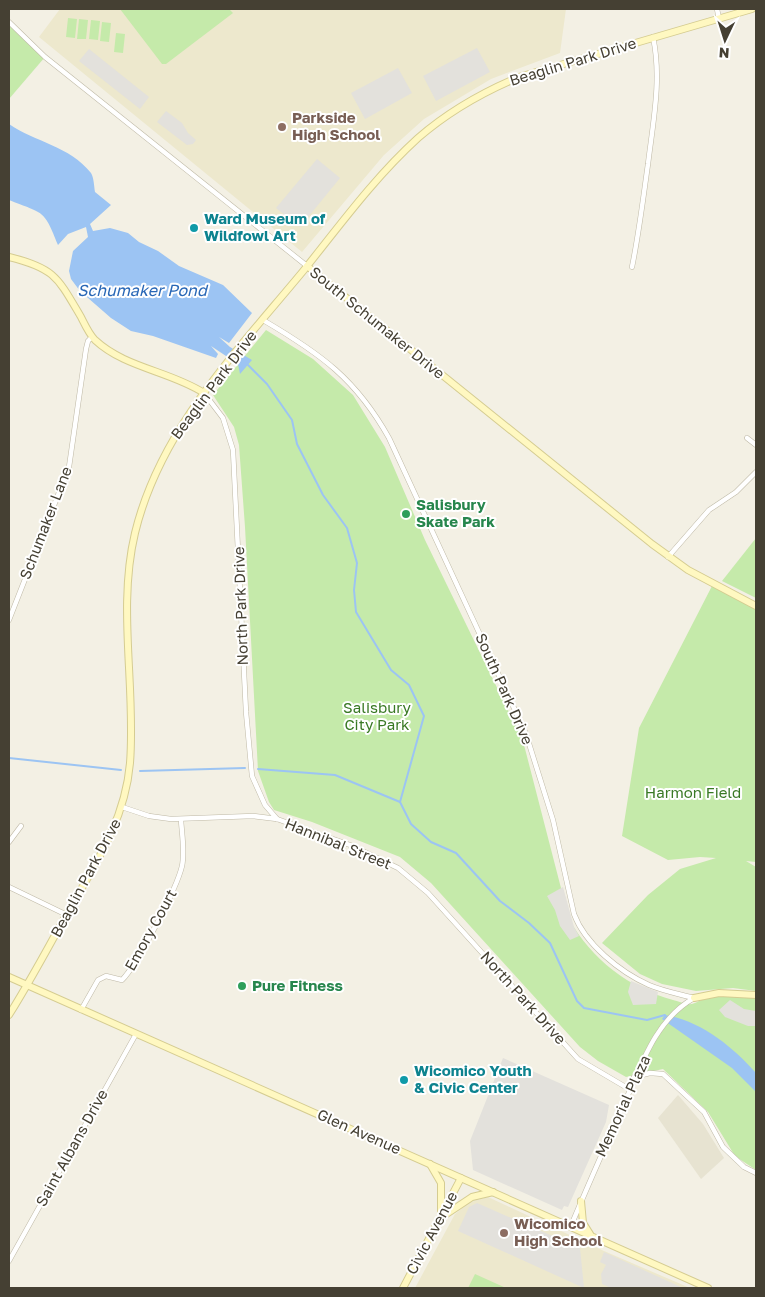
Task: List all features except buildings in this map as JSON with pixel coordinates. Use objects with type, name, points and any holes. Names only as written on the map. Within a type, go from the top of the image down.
[{"type":"street","points":[[717,9],[720,19]]},
{"type":"street","name":"Beaglin Park Drive","points":[[9,1015],[28,986],[112,834],[122,807],[130,761],[128,602],[135,533],[145,498],[165,453],[180,427],[204,393],[389,167],[419,137],[445,117],[486,92],[519,77],[720,19],[728,12],[752,9]]},
{"type":"street","name":"South Schumaker Drive","points":[[9,22],[45,57],[668,557],[756,606]]},
{"type":"street","points":[[632,267],[657,92],[657,54],[653,38]]},
{"type":"street","points":[[9,257],[32,263],[55,276],[92,337],[121,357],[190,384],[204,393]]},
{"type":"street","name":"South Park Drive","points":[[263,320],[310,349],[344,376],[364,398],[390,438],[526,734],[553,820],[574,914],[580,928],[600,950],[639,979],[658,988],[694,998],[720,993],[756,995]]},
{"type":"street","name":"Schumaker Lane","points":[[9,620],[64,481],[72,452],[86,349],[88,341],[92,337]]},
{"type":"street","name":"North Park Drive","points":[[204,393],[223,418],[233,450],[246,712],[251,766],[258,792],[265,805],[277,819]]},
{"type":"street","points":[[747,438],[756,445]]},
{"type":"street","points":[[668,557],[709,510],[736,492],[756,472]]},
{"type":"street","name":"Hannibal Street","points":[[122,807],[149,816],[181,820],[253,816],[277,819],[350,845],[398,868],[428,893]]},
{"type":"street","name":"Emory Court","points":[[81,1010],[98,980],[106,976],[122,980],[144,947],[179,876],[183,857],[181,820]]},
{"type":"street","points":[[9,842],[21,826]]},
{"type":"street","points":[[9,887],[67,915]]},
{"type":"street","name":"North Park Drive","points":[[428,893],[578,1059],[629,1089]]},
{"type":"street","name":"Glen Avenue","points":[[9,977],[708,1288]]},
{"type":"street","name":"Memorial Plaza","points":[[571,1226],[634,1076],[673,1012],[694,998]]},
{"type":"street","name":"Saint Albans Drive","points":[[9,1261],[136,1034]]},
{"type":"street","points":[[634,1076],[650,1073],[663,1074],[704,1112],[723,1146],[744,1167],[756,1173]]},
{"type":"street","points":[[429,1163],[441,1183],[441,1217]]},
{"type":"street","name":"Civic Avenue","points":[[403,1288],[461,1178]]},
{"type":"street","points":[[441,1217],[472,1197],[494,1192]]},
{"type":"street","points":[[581,1202],[583,1223],[593,1237]]},
{"type":"shaded area","name":"Parkside High School","points":[[60,9],[566,9],[560,53],[491,79],[424,119],[384,155],[302,252],[39,37]]},
{"type":"shaded area","points":[[477,48],[490,72],[436,101],[423,76]]},
{"type":"shaded area","points":[[89,49],[149,97],[140,109],[79,61]]},
{"type":"shaded area","points":[[398,68],[412,93],[365,119],[351,93]]},
{"type":"shaded area","points":[[166,111],[182,123],[188,133],[196,140],[193,144],[187,145],[157,122]]},
{"type":"shaded area","points":[[317,159],[340,178],[300,227],[276,208]]},
{"type":"shaded area","points":[[563,887],[574,927],[579,936],[570,940],[560,926],[555,910],[547,896]]},
{"type":"shaded area","points":[[631,981],[658,992],[656,1004],[633,1005],[628,992]]},
{"type":"shaded area","points":[[730,1000],[744,1009],[756,1011],[756,1026],[748,1026],[725,1017],[719,1010]]},
{"type":"shaded area","points":[[503,1058],[609,1105],[606,1122],[568,1207],[564,1206],[562,1210],[473,1170],[470,1141]]},
{"type":"shaded area","points":[[678,1095],[703,1124],[724,1158],[701,1179],[658,1118]]},
{"type":"shaded area","name":"Wicomico High School","points":[[488,1197],[604,1251],[690,1288],[415,1288],[455,1214],[470,1202]]},
{"type":"shaded area","points":[[477,1203],[580,1248],[584,1288],[458,1231],[469,1207]]},
{"type":"shaded area","points":[[604,1252],[683,1288],[611,1288],[602,1284],[601,1274],[606,1265],[600,1262]]},
{"type":"green space","points":[[120,9],[229,9],[233,13],[166,64],[162,64]]},
{"type":"green space","points":[[68,18],[77,19],[75,38],[66,37]]},
{"type":"green space","points":[[79,19],[88,20],[86,39],[77,39]]},
{"type":"green space","points":[[91,20],[100,21],[98,40],[89,39]]},
{"type":"green space","points":[[9,22],[45,57],[9,99]]},
{"type":"green space","points":[[102,22],[111,23],[109,42],[100,41]]},
{"type":"green space","points":[[116,33],[125,34],[123,53],[114,52]]},
{"type":"green space","name":"Salisbury City Park","points":[[266,330],[313,359],[353,395],[385,447],[425,540],[523,741],[569,919],[588,947],[627,980],[657,995],[682,1003],[690,1004],[719,996],[756,998],[756,1170],[735,1156],[708,1112],[663,1069],[626,1077],[598,1061],[580,1047],[431,883],[400,857],[312,822],[274,810],[269,802],[258,771],[239,445],[234,427],[213,395]]},
{"type":"green space","points":[[756,538],[756,598],[722,581]]},
{"type":"green space","name":"Harmon Field","points":[[712,586],[756,609],[756,862],[746,861],[756,867],[756,991],[733,988],[696,991],[662,984],[640,974],[602,943],[648,895],[680,869],[716,858],[700,857],[668,860],[622,836],[639,728]]},
{"type":"green space","points":[[475,1274],[506,1288],[468,1288]]},
{"type":"water","name":"Schumaker Pond","points":[[9,124],[63,150],[83,164],[91,173],[95,192],[111,205],[90,224],[93,231],[110,228],[128,233],[139,242],[158,251],[179,266],[223,285],[252,313],[229,343],[219,337],[230,347],[252,360],[240,374],[238,364],[211,346],[218,354],[216,358],[153,336],[131,331],[111,318],[80,291],[71,279],[69,271],[73,251],[88,237],[86,227],[68,234],[58,245],[46,219],[41,214],[9,200]]},
{"type":"water","points":[[665,1015],[678,1018],[703,1029],[737,1053],[756,1073],[756,1092],[732,1068],[662,1019]]},
{"type":"waterway","points":[[248,365],[267,384],[292,420],[297,444],[323,495],[347,528],[357,563],[354,590],[356,612],[391,670],[409,685],[424,716],[400,802],[411,824],[431,842],[456,853],[500,901],[529,923],[550,943],[577,1001],[584,1008],[647,1020],[665,1015]]},
{"type":"waterway","points":[[9,758],[121,770]]},
{"type":"waterway","points":[[140,771],[245,768]]},
{"type":"waterway","points":[[258,769],[335,775],[400,802]]},
{"type":"place","name":"Parkside High School","points":[[282,127]]},
{"type":"place","name":"Ward Museum of Wildfowl Art","points":[[194,228]]},
{"type":"place","name":"Salisbury Skate Park","points":[[406,514]]},
{"type":"place","name":"Pure Fitness","points":[[242,986]]},
{"type":"place","name":"Wicomico Youth & Civic Center","points":[[404,1080]]},
{"type":"place","name":"Wicomico High School","points":[[504,1233]]}]
